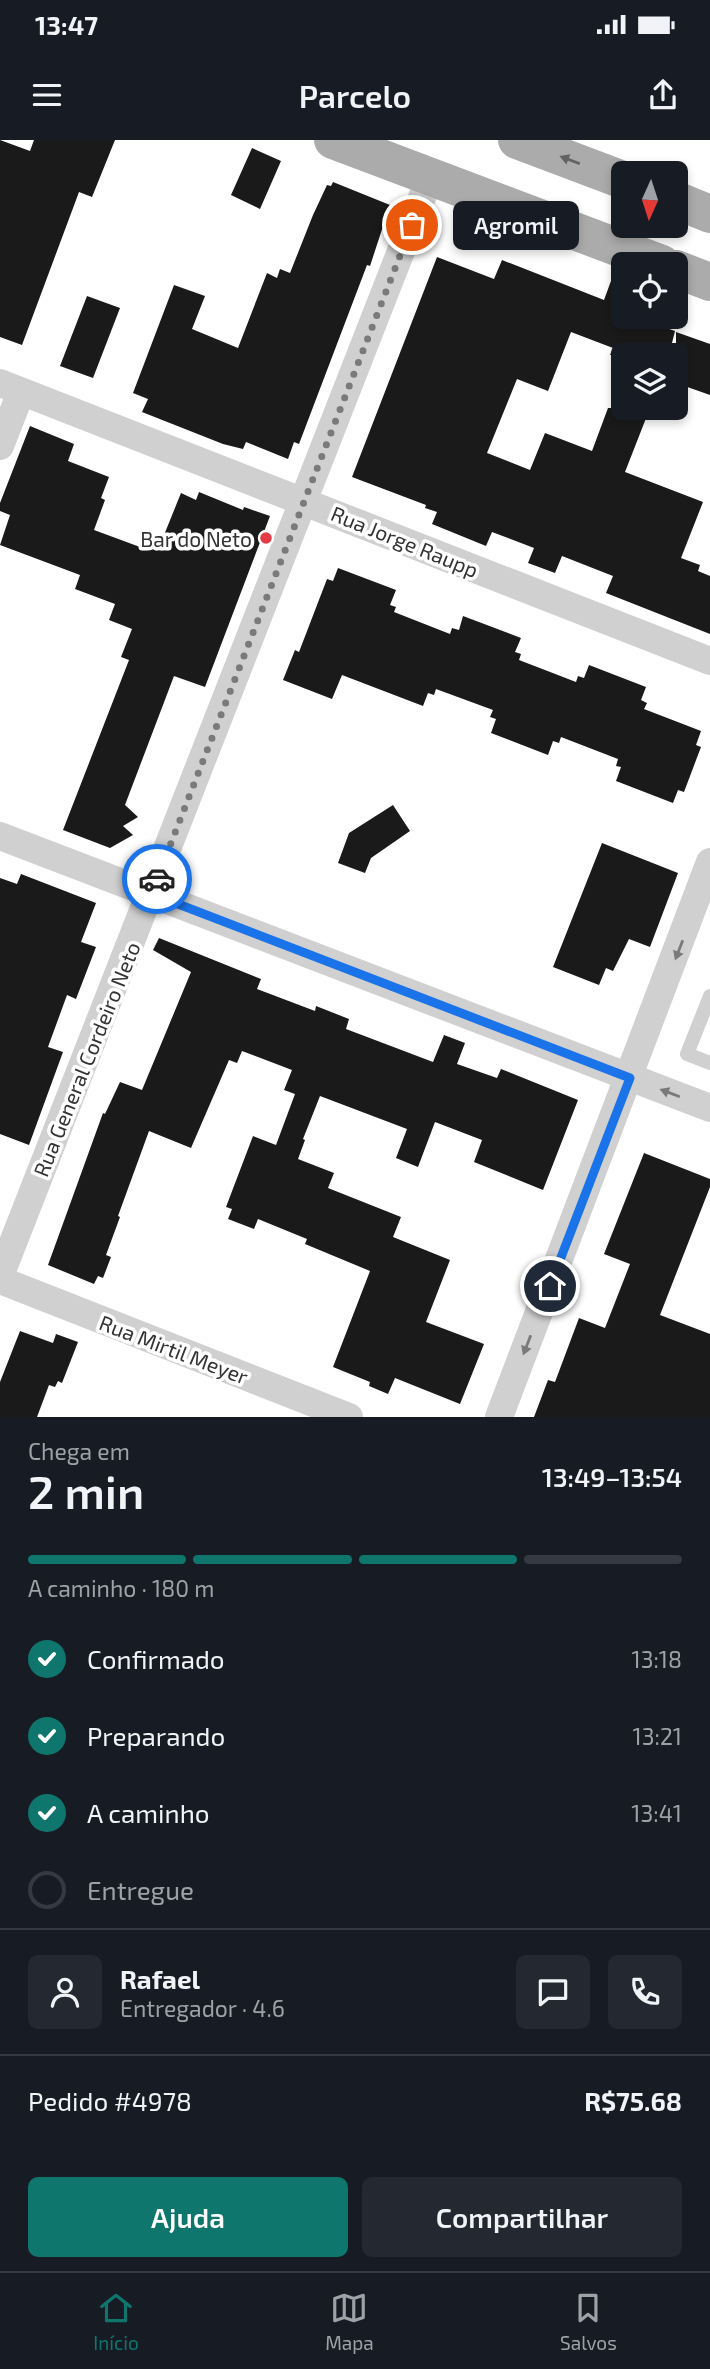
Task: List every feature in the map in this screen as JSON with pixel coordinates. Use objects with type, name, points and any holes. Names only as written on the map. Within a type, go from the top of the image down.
[{"type":"main road","points":[[333,140],[630,252]]},
{"type":"main road","points":[[517,140],[611,175]]},
{"type":"main road","points":[[688,206],[710,214]]},
{"type":"main road","points":[[688,274],[710,282]]},
{"type":"street","name":"Rua General Cordeiro Neto","points":[[0,1278],[430,177]]},
{"type":"street","name":"Rua Jorge Raupp","points":[[0,446],[11,387],[710,661]]},
{"type":"street","points":[[0,836],[710,1108]]},
{"type":"street","points":[[499,1417],[630,1078],[697,914],[710,862]]},
{"type":"street","name":"Rua Mirtil Meyer","points":[[0,1278],[349,1417]]},
{"type":"lane","points":[[710,996],[687,1054],[710,1063]]},
{"type":"building","points":[[0,140],[30,151],[34,140],[115,140],[92,197],[79,192],[22,345],[0,337]]},
{"type":"building","points":[[252,148],[281,161],[260,209],[231,195]]},
{"type":"building","points":[[333,182],[390,205],[370,266],[367,265],[299,444],[294,442],[288,459],[246,442],[243,449],[223,444],[142,412],[148,399],[133,393],[174,285],[205,296],[192,329],[238,348],[267,273],[277,278],[280,269],[290,273],[327,185],[331,186]]},
{"type":"building","points":[[437,257],[494,279],[502,260],[604,300],[611,281],[611,329],[669,329],[675,331],[672,343],[611,343],[611,347],[571,332],[548,391],[517,379],[487,453],[530,470],[545,433],[592,451],[608,408],[611,408],[611,420],[645,420],[625,472],[703,502],[681,558],[700,565],[698,571],[710,576],[710,634],[606,593],[613,576],[562,556],[555,573],[528,563],[534,548],[492,532],[486,546],[432,524],[437,512],[425,508],[426,505],[352,477]]},
{"type":"building","points":[[87,296],[120,308],[93,378],[60,366]]},
{"type":"building","points":[[676,332],[710,344],[710,395],[688,387],[688,343],[676,343]]},
{"type":"building","points":[[30,426],[74,444],[68,461],[109,477],[101,498],[105,500],[94,530],[140,547],[142,540],[160,545],[181,493],[196,500],[199,492],[243,510],[244,507],[270,516],[205,687],[174,676],[125,805],[138,817],[123,826],[133,835],[110,848],[63,830],[129,660],[121,657],[132,629],[109,620],[115,604],[75,589],[80,575],[0,545],[10,515],[0,511],[0,503]]},
{"type":"building","points":[[338,568],[396,590],[390,605],[396,607],[394,612],[450,634],[452,628],[459,630],[463,616],[521,638],[515,652],[521,654],[519,660],[576,682],[578,676],[584,678],[589,665],[646,687],[641,700],[647,703],[644,709],[701,731],[696,745],[701,747],[684,792],[678,790],[673,803],[616,781],[621,767],[616,766],[618,759],[561,737],[559,743],[553,741],[548,755],[491,733],[496,719],[490,717],[493,710],[436,689],[434,695],[428,693],[423,706],[342,675],[332,699],[283,680],[295,650],[299,652],[327,579],[333,581]]},
{"type":"building","points":[[393,805],[410,831],[371,858],[365,873],[338,863],[349,833]]},
{"type":"building","points":[[602,843],[678,873],[650,947],[629,939],[613,971],[606,968],[599,985],[553,967]]},
{"type":"building","points":[[21,874],[96,903],[81,942],[96,947],[76,999],[67,995],[48,1047],[63,1052],[29,1145],[0,1134],[0,878],[17,884]]},
{"type":"building","points":[[159,938],[261,979],[257,989],[315,1011],[316,1006],[349,1019],[346,1029],[433,1062],[444,1035],[465,1043],[457,1064],[497,1078],[501,1069],[578,1100],[543,1190],[474,1162],[482,1140],[435,1122],[418,1167],[396,1158],[407,1129],[320,1096],[303,1139],[305,1140],[298,1159],[334,1173],[328,1188],[401,1217],[393,1237],[450,1260],[426,1322],[484,1344],[460,1404],[395,1378],[388,1394],[369,1386],[370,1382],[333,1367],[370,1271],[305,1244],[307,1239],[258,1219],[254,1229],[228,1219],[232,1209],[226,1207],[253,1136],[276,1145],[295,1094],[284,1090],[292,1070],[242,1051],[237,1063],[229,1060],[191,1148],[149,1131],[118,1216],[120,1217],[106,1255],[111,1257],[103,1278],[98,1276],[94,1284],[48,1265],[103,1113],[105,1114],[120,1082],[142,1090],[191,972],[153,950]]},
{"type":"building","points":[[644,1153],[710,1179],[710,1187],[660,1315],[710,1334],[710,1417],[534,1417],[548,1380],[555,1382],[579,1318],[605,1328],[630,1264],[604,1254]]},
{"type":"building","points":[[20,1331],[53,1343],[56,1334],[78,1342],[62,1383],[58,1381],[55,1387],[49,1385],[37,1417],[0,1417],[0,1382]]},
{"type":"way so far","points":[[157,879],[412,225]]},
{"type":"place","name":"Agromil","points":[[412,225]]},
{"type":"place","name":"Bar do Neto","points":[[266,538]]},
{"type":"route","points":[[157,879],[152,894],[630,1078],[550,1286]]}]
